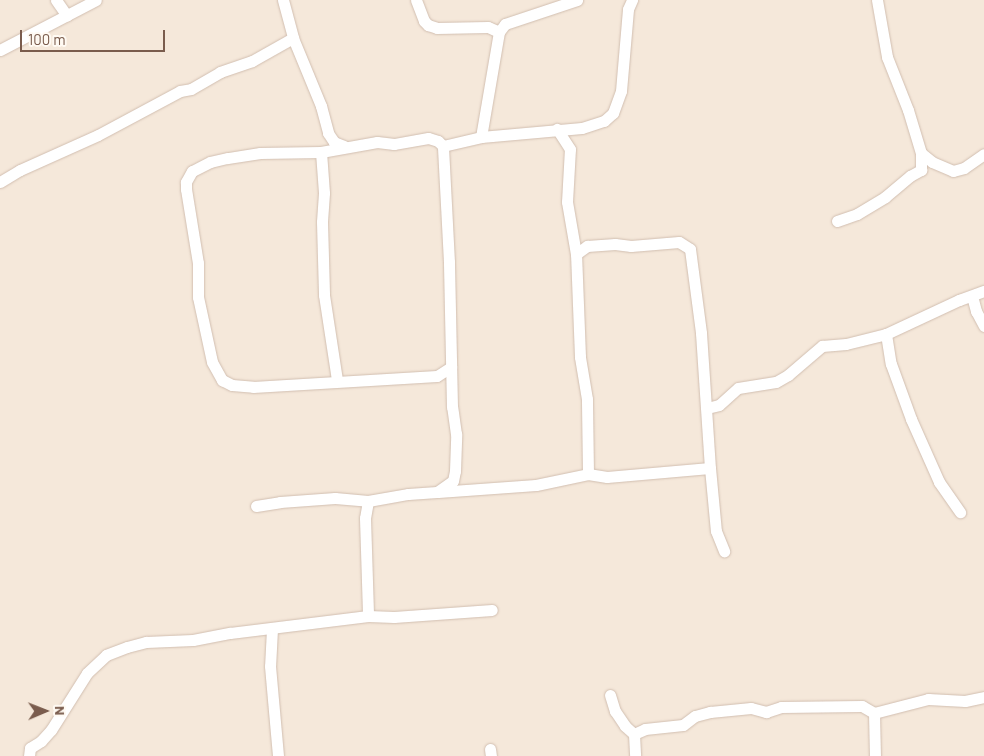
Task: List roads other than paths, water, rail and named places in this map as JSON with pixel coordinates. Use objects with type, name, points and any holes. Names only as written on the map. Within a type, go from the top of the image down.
[{"type":"street","points":[[56,0],[67,16]]},
{"type":"street","points":[[0,50],[96,0]]},
{"type":"street","points":[[283,0],[293,38],[321,106],[328,133],[334,142],[344,146]]},
{"type":"street","points":[[416,0],[428,26],[488,28],[499,32]]},
{"type":"street","points":[[540,0],[544,12]]},
{"type":"street","points":[[482,137],[499,32],[505,24],[577,0]]},
{"type":"street","points":[[443,146],[482,137],[595,125],[613,113],[621,91],[628,9],[632,0]]},
{"type":"street","points":[[837,221],[856,214],[885,197],[910,176],[922,170],[921,153],[908,110],[887,57],[877,0]]},
{"type":"street","points":[[0,182],[20,170],[98,135],[180,91],[191,89],[220,72],[252,62],[293,38]]},
{"type":"street","points":[[557,129],[570,149],[567,202],[576,254],[580,357],[587,399],[588,474]]},
{"type":"street","points":[[437,492],[453,481],[456,434],[452,407],[450,262],[443,146],[438,141],[428,138],[394,144],[376,142],[344,146],[321,152],[260,154],[210,162],[192,171],[186,182],[186,189],[198,263],[197,290],[202,323],[212,362],[222,380],[232,385],[253,387],[337,380],[436,376],[451,366]]},
{"type":"street","points":[[321,152],[324,193],[322,222],[324,295],[337,380]]},
{"type":"street","points":[[921,153],[932,162],[953,171],[964,168],[984,154]]},
{"type":"street","points":[[576,254],[587,246],[615,244],[631,246],[679,242],[690,249],[696,282],[716,531],[724,551]]},
{"type":"street","points":[[707,408],[719,405],[738,388],[776,382],[788,376],[822,346],[846,344],[886,334],[959,300],[984,291]]},
{"type":"street","points":[[972,296],[976,311],[984,326]]},
{"type":"street","points":[[886,334],[891,364],[912,419],[940,482],[960,512]]},
{"type":"street","points":[[256,506],[335,498],[368,501],[408,494],[536,485],[588,474],[607,477],[710,468]]},
{"type":"street","points":[[368,501],[365,518],[368,616]]},
{"type":"street","points":[[29,756],[30,748],[41,741],[51,730],[82,679],[106,655],[135,644],[193,640],[368,616],[394,617],[492,610]]},
{"type":"street","points":[[272,629],[270,666],[278,756]]},
{"type":"street","points":[[610,694],[615,711],[625,726],[634,734],[635,756]]},
{"type":"street","points":[[634,734],[645,729],[683,725],[695,716],[710,712],[752,708],[766,712],[781,707],[862,706],[874,713],[928,699],[965,701],[984,697]]},
{"type":"street","points":[[874,713],[875,756]]}]
